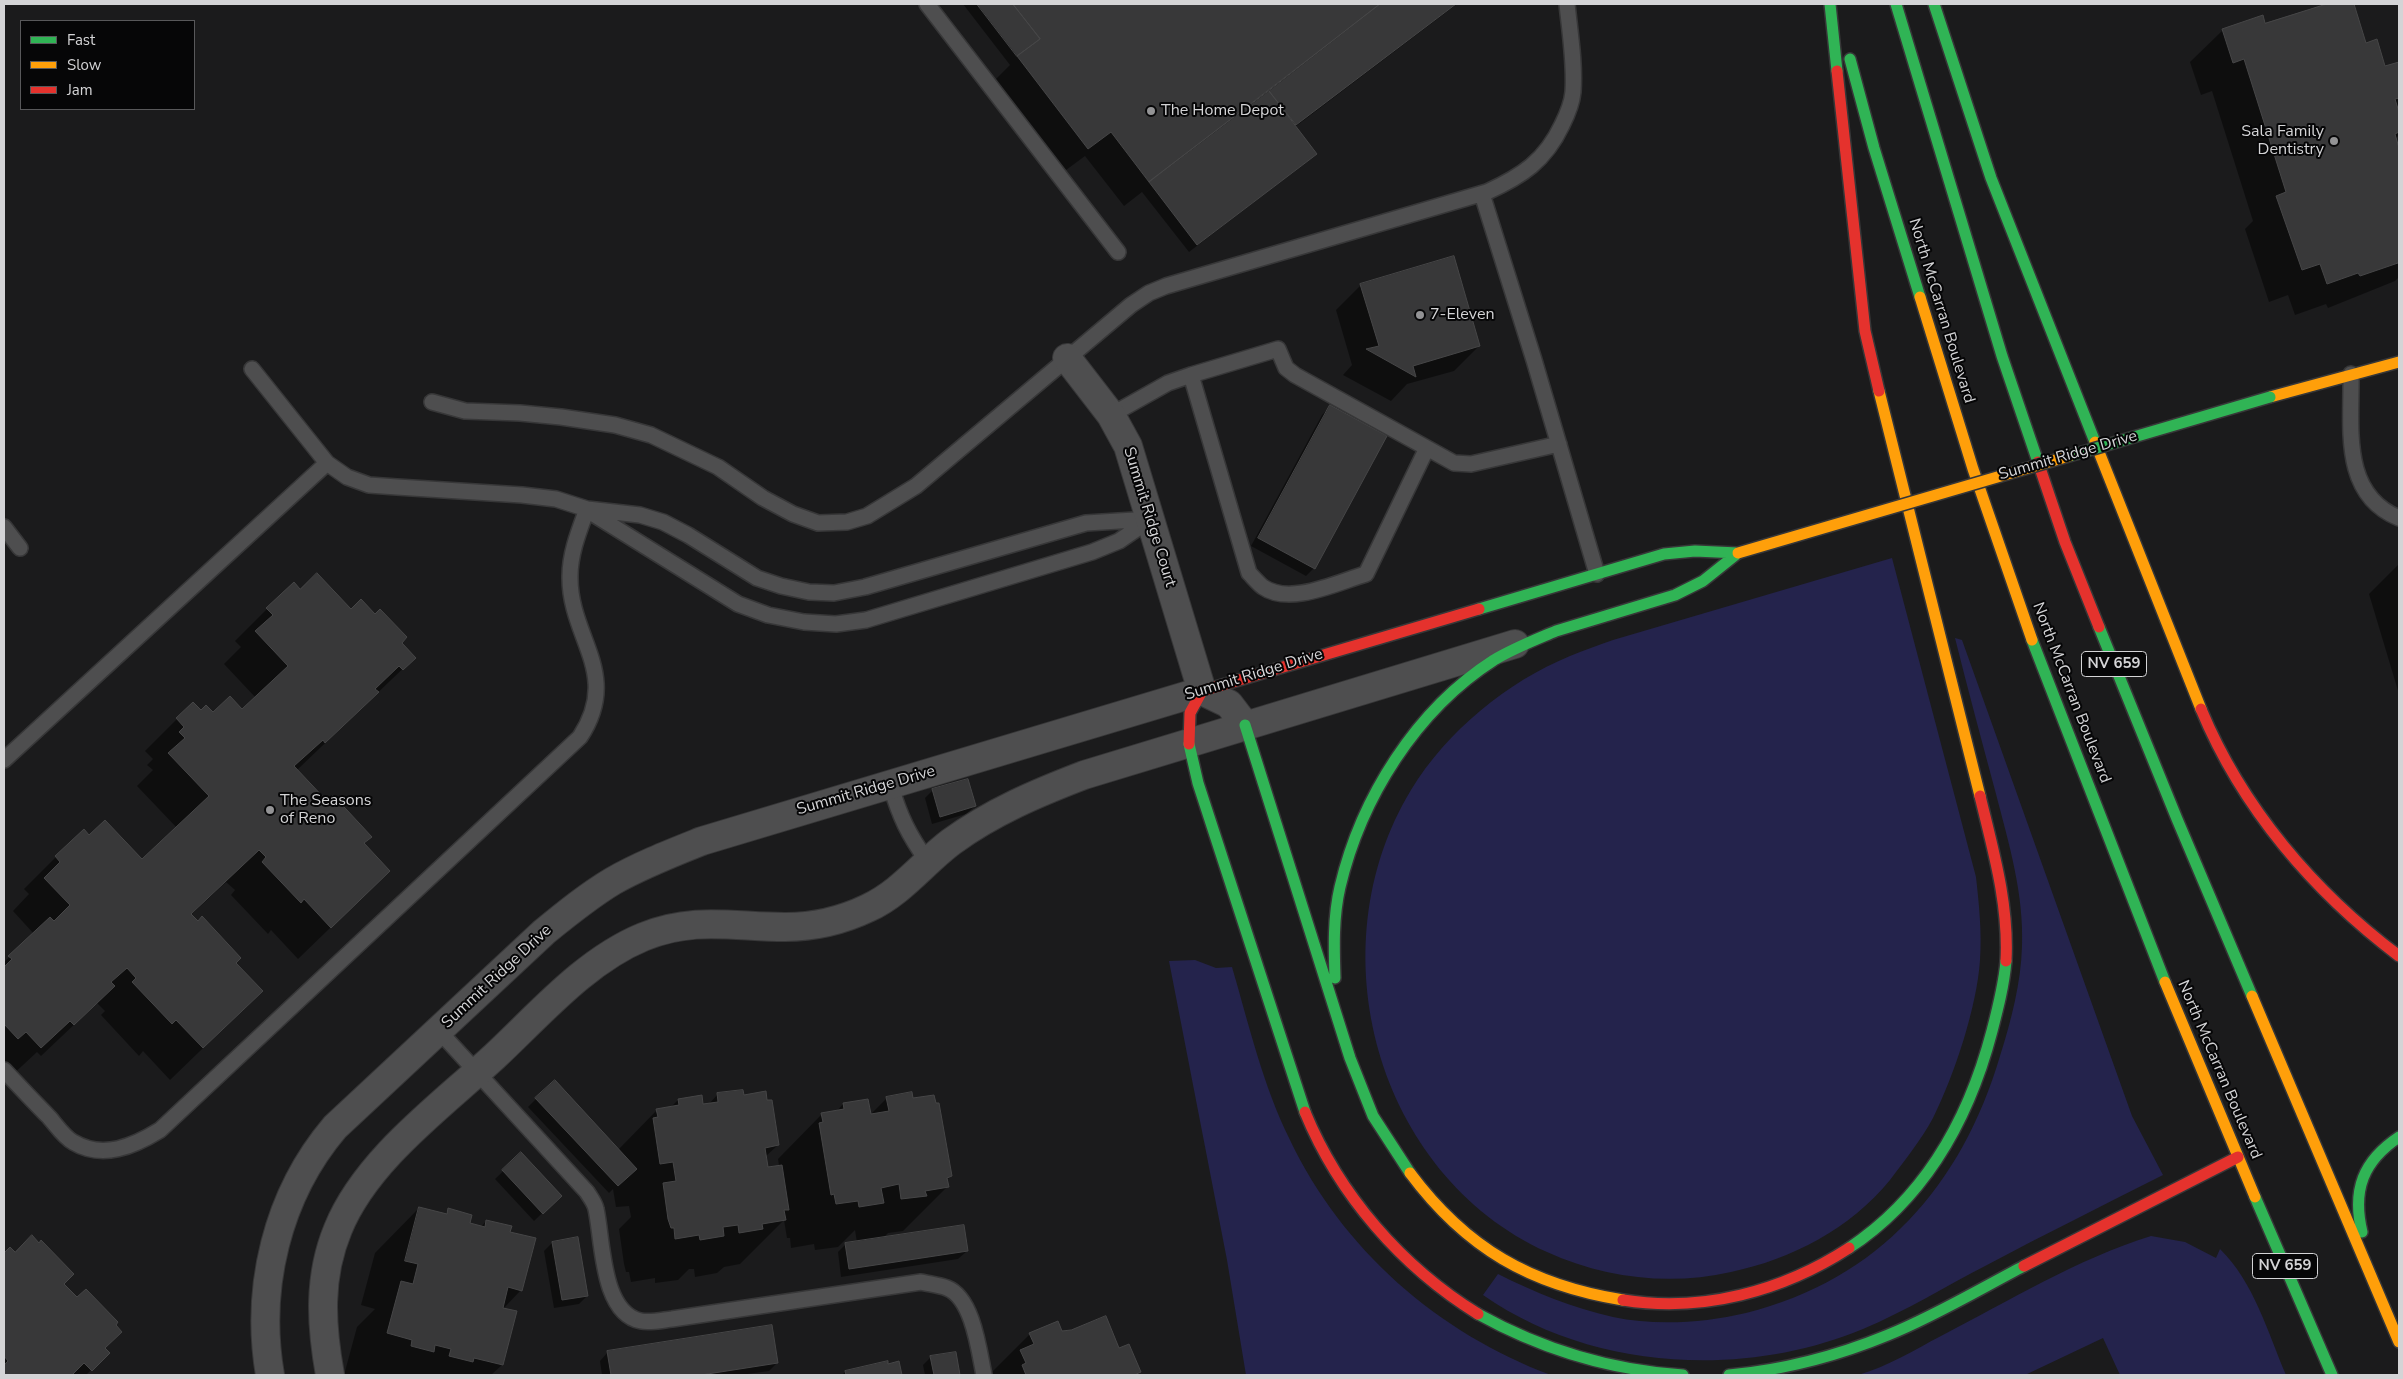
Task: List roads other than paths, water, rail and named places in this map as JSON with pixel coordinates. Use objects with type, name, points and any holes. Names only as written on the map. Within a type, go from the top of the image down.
[{"type":"main road","points":[[1245,726],[1264,778],[1352,1066],[1373,1118],[1405,1165],[1436,1204],[1467,1235],[1495,1256],[1542,1280],[1595,1296],[1650,1304],[1697,1304],[1744,1296],[1792,1281],[1838,1256],[1877,1230],[1910,1197],[1936,1163],[1963,1118],[1984,1062],[1999,1004],[2006,961],[2006,916],[1999,873],[1865,331],[1830,4]]},
{"type":"main road","name":"North McCarran Boulevard","points":[[1835,4],[1874,148],[1961,431],[2029,632],[2181,1024],[2332,1375]]},
{"type":"main road","name":"NV 659","points":[[1896,4],[2002,356],[2065,542],[2177,819],[2399,1342]]},
{"type":"main road","points":[[1934,4],[1991,178],[2181,662],[2212,735],[2251,802],[2292,854],[2343,909],[2399,956]]},
{"type":"main road","name":"Summit Ridge Drive","points":[[1202,691],[1664,554],[1695,551],[1738,553],[2270,397],[2399,362]]},
{"type":"main road","name":"Summit Ridge Drive","points":[[1556,631],[1675,595],[1703,582],[1738,553]]},
{"type":"main road","points":[[1352,1066],[1334,977],[1332,935],[1337,898],[1347,857],[1364,815],[1388,770],[1420,728],[1455,691],[1486,666],[1556,631]]},
{"type":"main road","points":[[1202,691],[1190,713],[1189,744],[1198,783],[1300,1100],[1319,1143],[1349,1191],[1375,1224],[1414,1267],[1452,1298],[1495,1323],[1541,1345],[1583,1359],[1625,1369],[1683,1375]]},
{"type":"main road","points":[[2384,1305],[2357,1218],[2359,1190],[2368,1164],[2389,1143],[2399,1137]]},
{"type":"main road","points":[[1730,1375],[1748,1374],[1794,1365],[1843,1352],[1889,1335],[2238,1157]]},
{"type":"street","name":"Summit Ridge Court","points":[[1067,358],[1111,415],[1128,446],[1202,691]]},
{"type":"street","name":"Summit Ridge Drive","points":[[330,1375],[324,1340],[322,1304],[326,1267],[338,1228],[358,1193],[380,1166],[477,1073],[580,978],[613,952],[644,936],[674,928],[730,923],[787,928],[814,925],[843,918],[870,907],[890,894],[974,826],[1013,804],[1084,775],[1556,631]]},
{"type":"street","points":[[1202,691],[1229,704],[1245,726]]},
{"type":"street","name":"Summit Ridge Drive","points":[[270,1375],[264,1329],[265,1297],[272,1256],[281,1224],[299,1177],[318,1146],[335,1127],[544,932],[575,907],[613,881],[657,859],[702,841],[1202,691]]},
{"type":"lane","points":[[926,4],[1118,252]]},
{"type":"lane","points":[[432,402],[465,411],[520,413],[615,425],[651,435],[718,467],[763,498],[793,514],[818,523],[847,522],[867,516],[916,486],[1067,358],[1148,293],[1166,286],[1482,194],[1513,180],[1535,165],[1555,140],[1566,117],[1573,94],[1567,4]]},
{"type":"lane","points":[[1482,194],[1559,444],[1596,574]]},
{"type":"lane","points":[[1111,415],[1168,383],[1278,350],[1286,368],[1295,375],[1454,463],[1471,464],[1559,444]]},
{"type":"lane","points":[[252,369],[327,463],[347,477],[369,485],[556,499],[587,510],[738,604],[777,617],[804,622],[836,624],[866,620],[1092,552],[1119,541],[1151,519]]},
{"type":"lane","points":[[2351,374],[2353,447],[2359,482],[2376,505],[2399,518]]},
{"type":"lane","points":[[1191,375],[1249,572],[1263,587],[1281,594],[1304,593],[1366,574],[1427,448]]},
{"type":"lane","points":[[4,760],[327,463]]},
{"type":"lane","points":[[587,510],[640,515],[663,522],[688,535],[757,578],[800,590],[834,593],[865,587],[1086,523],[1151,519]]},
{"type":"lane","points":[[4,1070],[72,1142],[87,1149],[105,1151],[125,1148],[160,1130],[580,737],[591,720],[596,702],[597,680],[572,599],[570,576],[572,554],[587,510]]},
{"type":"lane","points":[[4,527],[20,548]]},
{"type":"lane","points":[[890,784],[899,814],[909,836],[928,862]]},
{"type":"lane","points":[[439,1031],[587,1192],[596,1207],[607,1279],[613,1298],[625,1312],[641,1321],[672,1319],[921,1282],[949,1288],[964,1302],[974,1330],[984,1375]]},
{"type":"place","name":"The Home Depot","points":[[1151,111]]},
{"type":"place","name":"Sala Family Dentistry","points":[[2334,141]]},
{"type":"place","name":"7-Eleven","points":[[1420,315]]},
{"type":"place","name":"The Seasons of Reno","points":[[270,810]]}]
